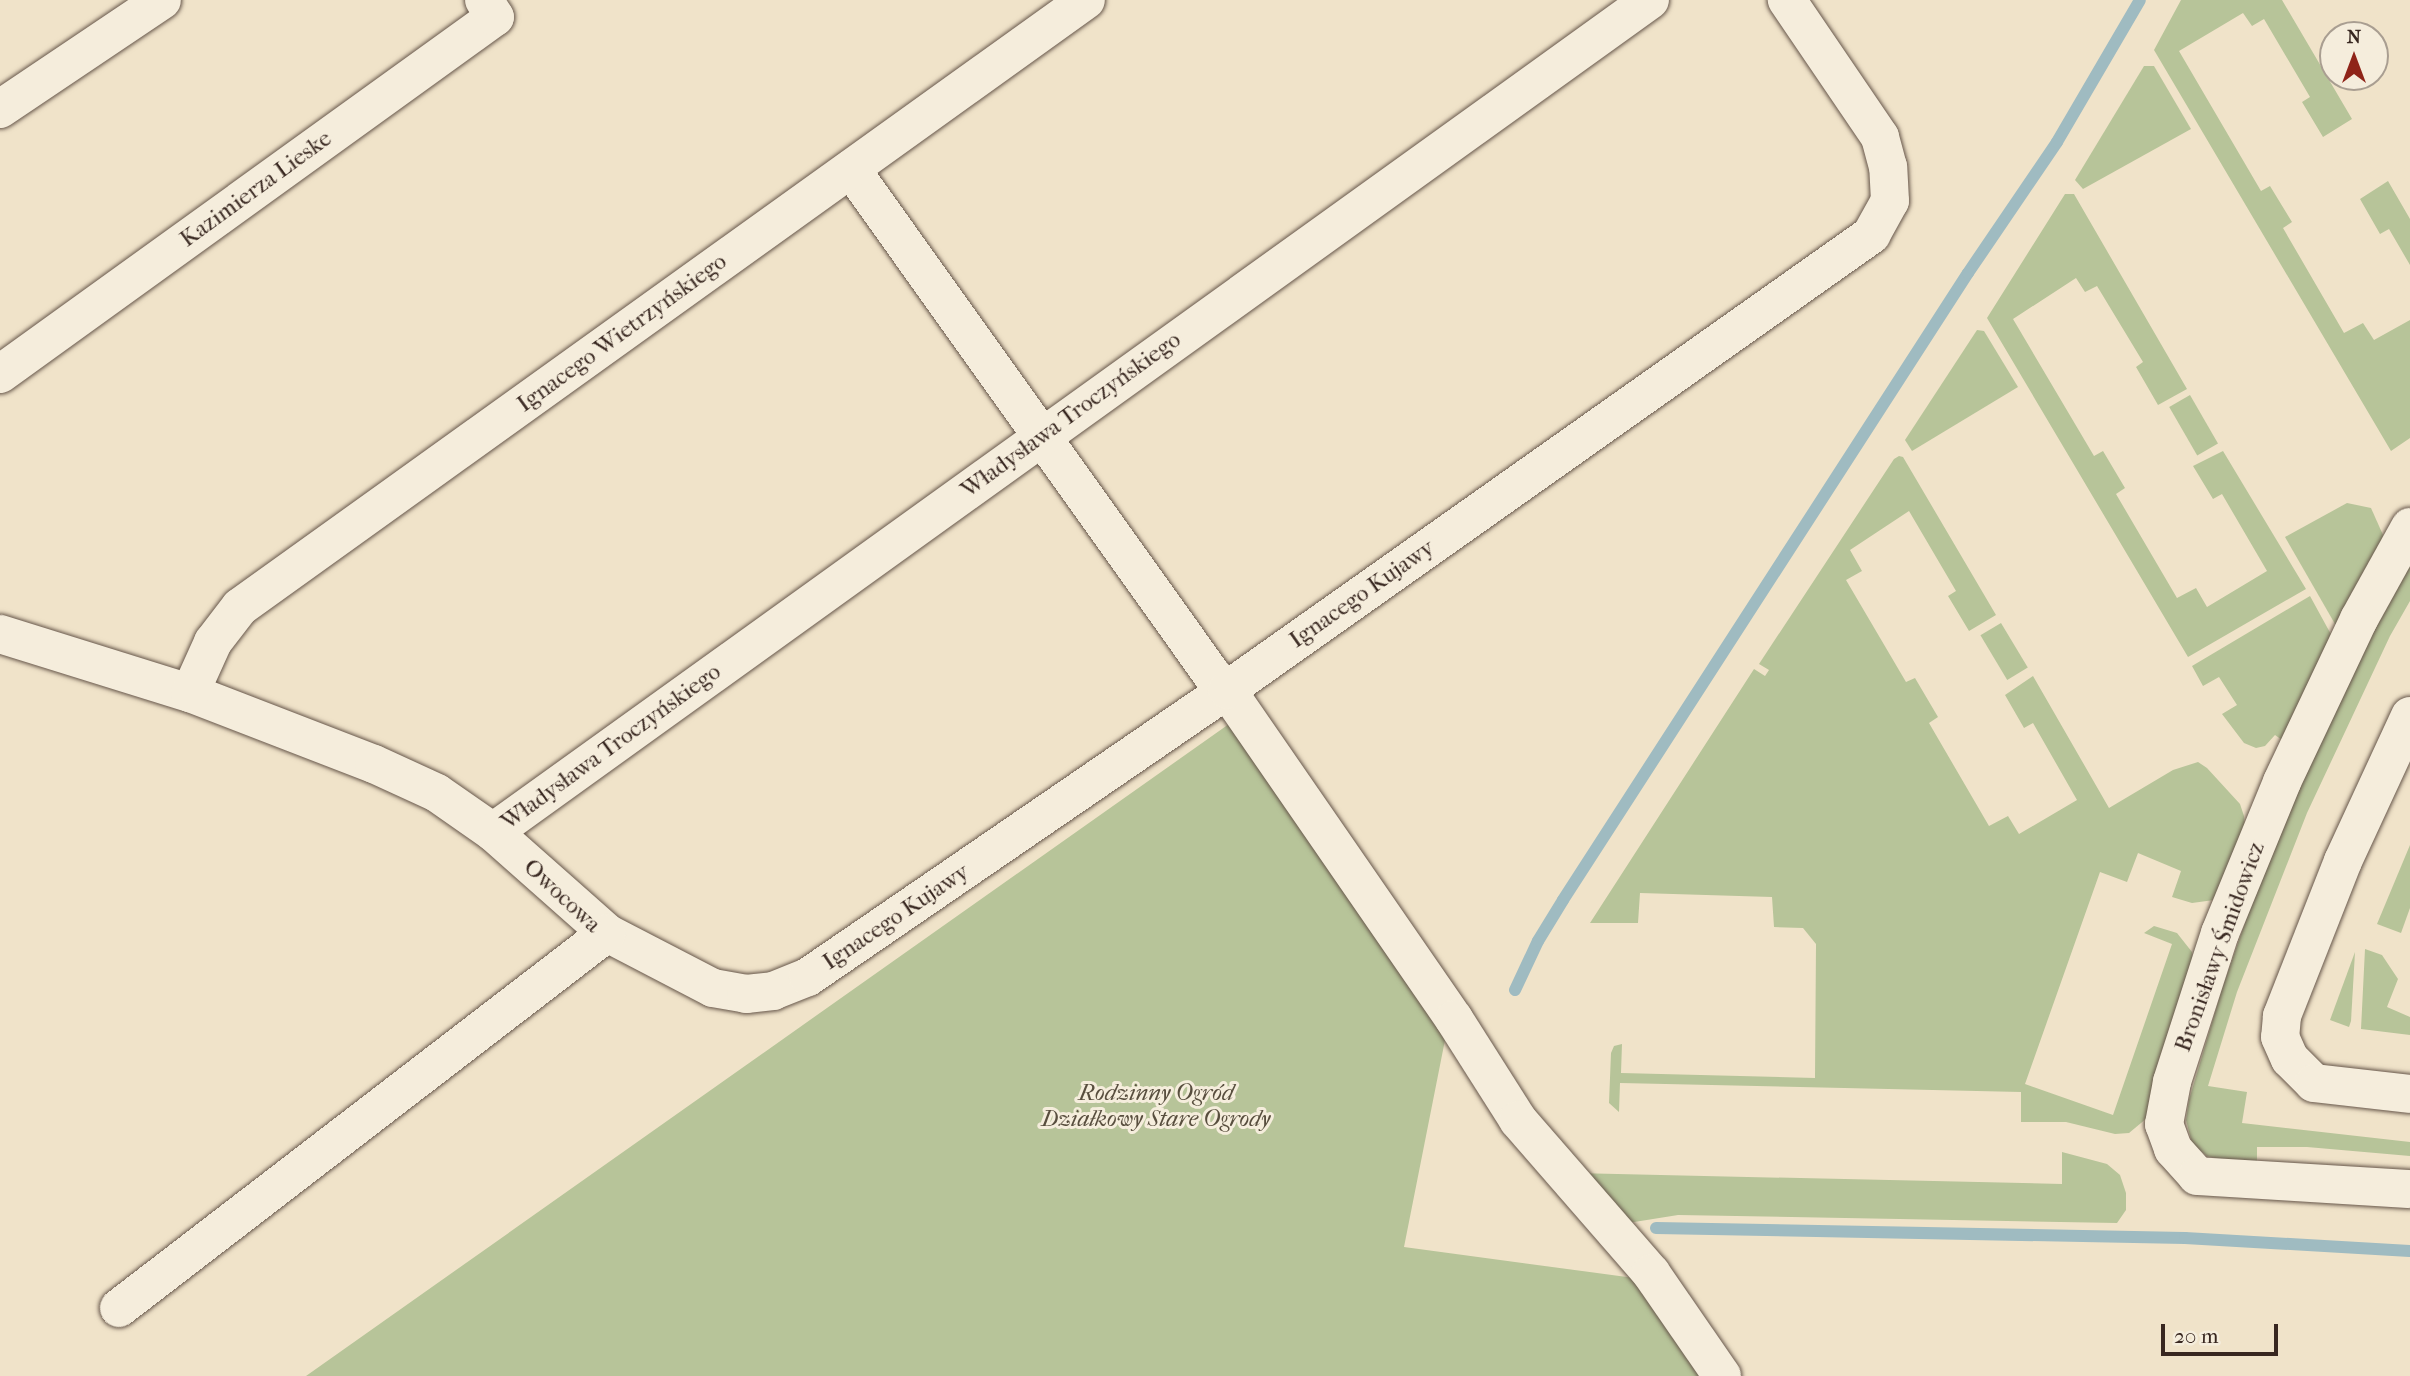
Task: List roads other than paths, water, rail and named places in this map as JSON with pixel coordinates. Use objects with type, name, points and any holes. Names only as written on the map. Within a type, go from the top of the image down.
[{"type":"street","points":[[0,108],[162,0]]},
{"type":"street","name":"Kazimierza Lieske","points":[[0,374],[495,16],[484,0]]},
{"type":"street","name":"Ignacego Wietrzyńskiego","points":[[190,693],[213,642],[240,607],[1086,0]]},
{"type":"street","name":"Władysława Troczyńskiego","points":[[493,832],[1650,0]]},
{"type":"street","name":"Ignacego Kujawy","points":[[607,933],[675,971],[713,988],[746,994],[785,987],[808,977],[1227,690],[1871,235],[1890,201],[1888,167],[1880,137],[1787,0]]},
{"type":"street","points":[[851,169],[1212,675],[1227,690],[1454,1019],[1518,1120],[1651,1273],[1722,1376]]},
{"type":"street","name":"Bronisławy Śmidowicz","points":[[2410,527],[2359,619],[2277,794],[2220,933],[2172,1082],[2164,1124],[2173,1149],[2197,1176],[2410,1189]]},
{"type":"street","name":"Owocowa","points":[[0,634],[190,693],[374,764],[437,793],[493,832],[607,933],[119,1308]]},
{"type":"street","points":[[2410,716],[2343,861],[2282,1016],[2280,1037],[2290,1059],[2314,1083],[2410,1094]]},
{"type":"waterway","points":[[1515,990],[1538,941],[1563,900],[1968,273],[2057,142],[2140,0]]},
{"type":"waterway","points":[[1656,1228],[2185,1238],[2410,1251]]},
{"type":"park label","name":"Rodzinny Ogród Działkowy Stare Ogrody","points":[[1156,1106]]}]
